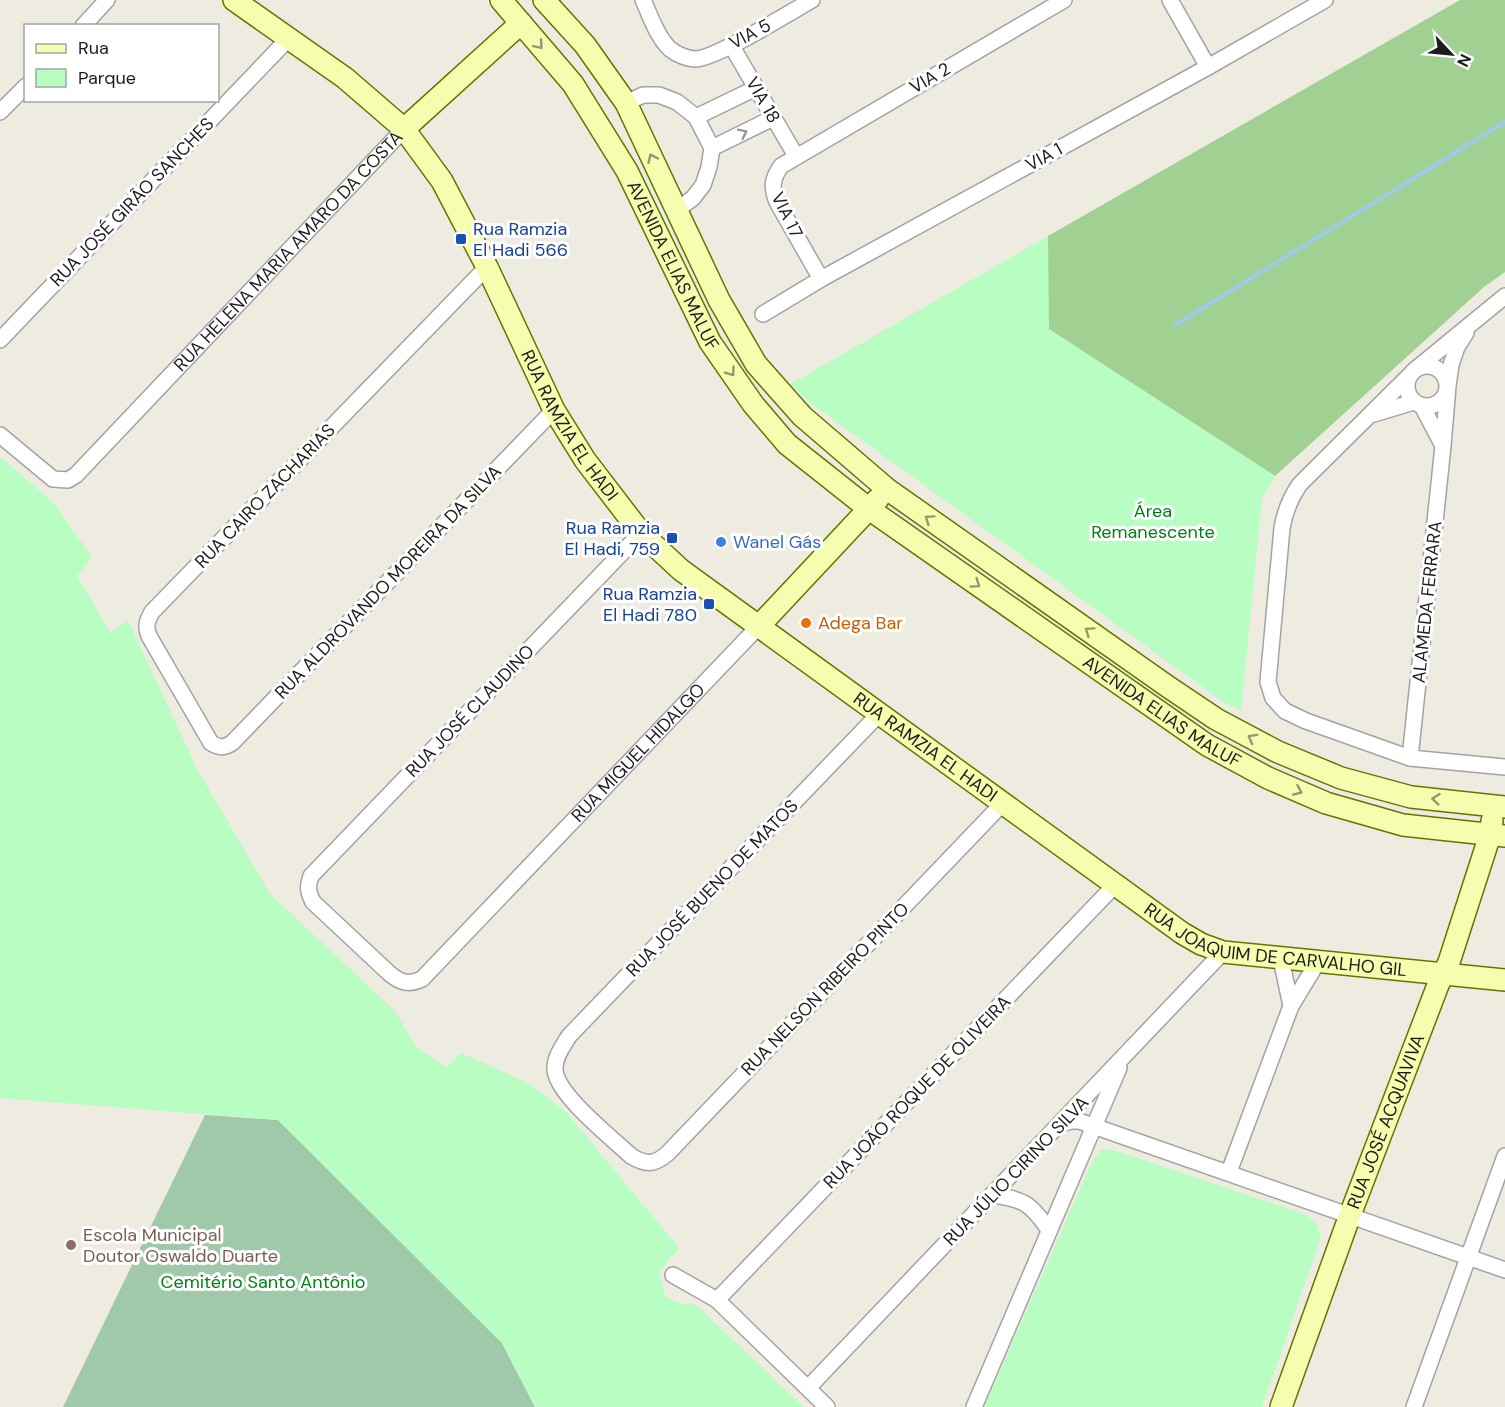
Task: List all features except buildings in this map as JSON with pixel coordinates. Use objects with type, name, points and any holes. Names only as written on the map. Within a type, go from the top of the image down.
[{"type":"street","points":[[85,24],[107,0]]},
{"type":"street","name":"RUA RAMZIA EL HADI","points":[[234,0],[345,78],[404,129],[442,181],[487,267],[554,410],[585,460],[641,532],[681,570],[1068,849]]},
{"type":"street","name":"AVENIDA ELIAS MALUF","points":[[501,0],[573,84],[627,171],[710,342],[753,404],[787,444],[869,509],[1208,745],[1268,778],[1326,803],[1403,825],[1497,836],[1499,806],[1411,797],[1341,778],[1278,752],[1216,719],[1167,687],[887,489],[802,416],[756,364],[719,300],[626,103],[585,45],[544,0]]},
{"type":"street","name":"VIA 5","points":[[643,0],[664,43],[672,51],[694,59],[704,58],[731,45],[812,0]]},
{"type":"street","name":"VIA 2","points":[[796,156],[1064,0]]},
{"type":"street","points":[[1170,0],[1208,67]]},
{"type":"street","name":"VIA 1","points":[[763,314],[821,279],[1208,67],[1325,0]]},
{"type":"street","name":"RUA HELENA MARIA AMARO DA COSTA","points":[[0,435],[53,479],[68,480],[76,475],[404,129],[521,23]]},
{"type":"street","name":"RUA JOSÉ GIRÃO SANCHES","points":[[0,340],[289,38]]},
{"type":"street","name":"VIA 18","points":[[731,45],[796,156]]},
{"type":"street","points":[[0,112],[24,88]]},
{"type":"street","points":[[696,117],[756,88]]},
{"type":"street","points":[[597,122],[626,103],[644,95],[659,95],[677,102],[696,117],[712,148],[710,166],[703,185],[693,198],[677,210],[665,213],[659,210],[627,171]]},
{"type":"street","points":[[712,148],[773,118]]},
{"type":"street","name":"VIA 17","points":[[796,156],[781,166],[773,177],[772,189],[777,202],[821,279]]},
{"type":"street","name":"RUA CAIRO ZACHARIAS","points":[[218,747],[207,738],[149,636],[146,624],[148,618],[487,267]]},
{"type":"street","points":[[1505,296],[1416,369],[1300,484],[1285,511],[1268,682],[1273,698],[1286,711],[1306,721],[1410,758],[1505,767]]},
{"type":"street","name":"ALAMEDA FERRARA","points":[[1410,758],[1451,364],[1457,347],[1472,322]]},
{"type":"street","points":[[1371,415],[1418,404],[1431,406],[1439,402],[1448,386],[1440,370],[1432,367],[1416,369],[1409,377],[1407,386],[1408,395],[1418,404],[1443,446]]},
{"type":"street","name":"RUA ALDROVANDO MOREIRA DA SILVA","points":[[218,747],[225,747],[232,742],[554,410]]},
{"type":"street","points":[[869,509],[887,489]]},
{"type":"street","name":"RUA MIGUEL HIDALGO","points":[[398,980],[414,983],[422,979],[869,509]]},
{"type":"street","name":"RUA JOSÉ CLAUDINO","points":[[398,980],[313,902],[308,893],[311,876],[641,532]]},
{"type":"street","name":"RUA JOSÉ BUENO DE MATOS","points":[[641,1162],[631,1156],[559,1085],[555,1069],[560,1051],[569,1036],[879,714]]},
{"type":"street","name":"RUA NELSON RIBEIRO PINTO","points":[[641,1162],[650,1164],[659,1161],[667,1154],[1003,803]]},
{"type":"street","name":"RUA JOSÉ ACQUAVIVA","points":[[1281,1407],[1350,1215],[1497,836]]},
{"type":"street","name":"RUA JOAQUIM DE CARVALHO GIL","points":[[1068,849],[1182,933],[1201,944],[1223,952],[1505,980]]},
{"type":"street","name":"RUA JOÃO ROQUE DE OLIVEIRA","points":[[717,1300],[1116,884]]},
{"type":"street","name":"RUA JÚLIO CIRINO SILVA","points":[[808,1388],[1223,952]]},
{"type":"street","points":[[1281,959],[1291,1006]]},
{"type":"street","points":[[1229,1172],[1291,1006],[1317,963]]},
{"type":"street","points":[[974,1407],[1122,1059]]},
{"type":"street","points":[[1060,1124],[1079,1121],[1095,1126],[1505,1270]]},
{"type":"street","points":[[1414,1407],[1505,1156]]},
{"type":"street","points":[[993,1195],[1021,1200],[1029,1205],[1049,1230]]},
{"type":"street","points":[[674,1275],[717,1300],[826,1407]]},
{"type":"green space","points":[[1460,0],[1505,0],[1505,272],[1484,287],[1275,476],[1048,329],[1048,236]]},
{"type":"green space","name":"Área Remanescente","points":[[1048,236],[1049,329],[1275,476],[1262,499],[1241,710],[1226,704],[812,404],[791,384]]},
{"type":"green space","points":[[0,457],[53,502],[92,557],[77,576],[110,632],[128,620],[197,769],[270,894],[395,1011],[417,1048],[446,1067],[461,1053],[530,1084],[566,1112],[679,1248],[659,1271],[665,1296],[680,1303],[696,1305],[804,1407],[535,1407],[502,1343],[278,1120],[0,1098]]},
{"type":"green space","name":"Cemitério Santo Antônio","points":[[205,1115],[278,1120],[502,1343],[535,1407],[63,1407]]},
{"type":"green space","points":[[1104,1149],[1113,1150],[1307,1215],[1317,1224],[1321,1237],[1262,1407],[984,1407],[1092,1162]]},
{"type":"waterway","points":[[1175,325],[1505,122]]},
{"type":"place","name":"Rua Ramzia El Hadi 566","points":[[461,239]]},
{"type":"place","name":"Rua Ramzia El Hadi, 759","points":[[672,538]]},
{"type":"place","name":"Wanel Gás","points":[[721,542]]},
{"type":"place","name":"Rua Ramzia El Hadi 780","points":[[709,604]]},
{"type":"place","name":"Adega Bar","points":[[806,623]]},
{"type":"place","name":"Escola Municipal Doutor Oswaldo Duarte","points":[[71,1245]]}]
